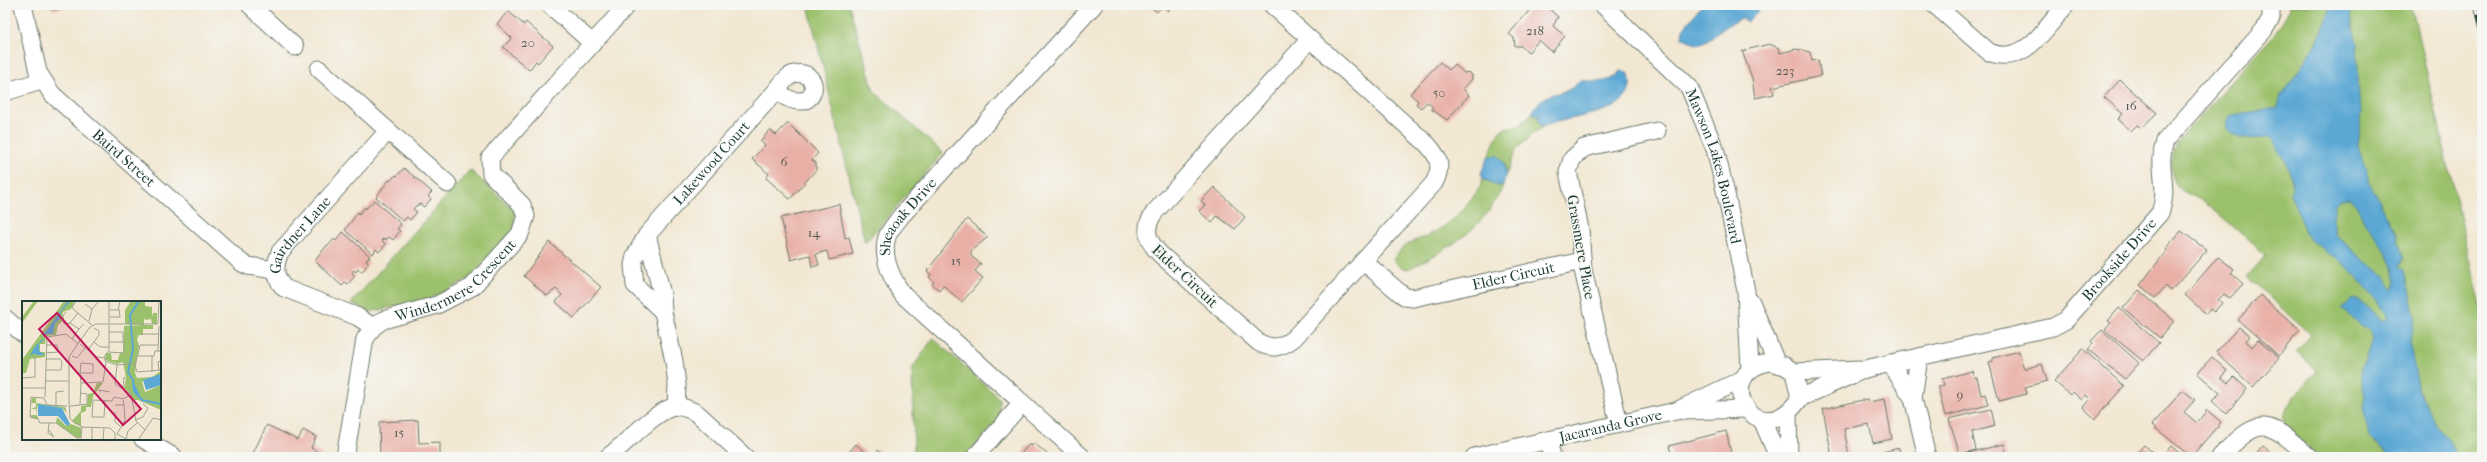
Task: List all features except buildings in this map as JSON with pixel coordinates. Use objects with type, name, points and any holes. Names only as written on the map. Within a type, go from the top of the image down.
[{"type":"street","name":"Baird Street","points":[[23,5],[41,81],[52,94],[242,263],[248,266],[275,270]]},
{"type":"street","points":[[250,5],[295,47]]},
{"type":"street","points":[[550,5],[592,43]]},
{"type":"street","name":"Windermere Crescent","points":[[345,457],[365,340],[373,327],[383,320],[437,305],[472,287],[520,234],[524,226],[526,216],[522,205],[491,174],[490,158],[626,5]]},
{"type":"street","name":"Sheaoak Drive","points":[[1082,457],[903,295],[892,279],[886,255],[887,237],[901,216],[1094,5]]},
{"type":"street","name":"Elder Circuit","points":[[1272,5],[1310,39],[1427,144],[1438,157],[1440,165],[1439,174],[1434,183],[1294,338],[1285,345],[1272,348],[1258,342],[1160,254],[1147,239],[1149,220],[1310,39]]},
{"type":"street","name":"Mawson Lakes Boulevard","points":[[1603,5],[1645,42],[1688,87],[1714,149],[1726,194],[1746,291],[1776,362]]},
{"type":"street","points":[[1935,5],[1989,52],[2009,57],[2027,48],[2066,5]]},
{"type":"street","name":"Brookside Drive","points":[[1800,398],[1865,369],[2053,327],[2066,320],[2160,213],[2165,196],[2161,160],[2165,141],[2264,30],[2271,18],[2271,5]]},
{"type":"street","points":[[319,69],[448,184]]},
{"type":"street","points":[[5,92],[41,81]]},
{"type":"street","name":"Lakewood Court","points":[[662,312],[634,285],[633,266],[635,256],[647,235],[776,91]]},
{"type":"street","name":"Gairdner Lane","points":[[373,327],[358,317],[284,288],[277,278],[275,270],[280,252],[388,131]]},
{"type":"street","name":"Grassmere Place","points":[[1619,424],[1582,261],[1580,229],[1568,172],[1572,159],[1584,148],[1658,131]]},
{"type":"street","points":[[647,235],[662,294],[662,312],[676,373],[676,407]]},
{"type":"street","name":"Elder Circuit","points":[[1363,261],[1400,293],[1406,297],[1413,298],[1582,261]]},
{"type":"street","name":"Mawson Lakes Boulevard","points":[[1746,291],[1746,374]]},
{"type":"street","points":[[5,318],[22,333]]},
{"type":"street","points":[[1919,357],[1913,398],[1926,457]]},
{"type":"street","points":[[1776,362],[1794,372],[1800,398],[1788,414],[1771,421],[1762,420],[1747,410],[1740,396],[1746,374],[1757,364],[1776,362]]},
{"type":"street","points":[[1890,363],[1913,398]]},
{"type":"street","name":"Brookside Drive","points":[[1794,372],[1865,369]]},
{"type":"street","name":"Jacaranda Grove","points":[[1676,411],[1746,374]]},
{"type":"street","points":[[975,457],[1022,403]]},
{"type":"street","points":[[608,457],[658,414],[676,407],[689,409],[698,414],[745,457]]},
{"type":"street","name":"Jacaranda Grove","points":[[1474,457],[1676,411],[1747,410]]},
{"type":"street","points":[[1788,414],[1789,457]]},
{"type":"street","points":[[1762,420],[1778,457]]},
{"type":"street","points":[[2220,457],[2241,435],[2251,428],[2263,426],[2284,434],[2309,457]]},
{"type":"street","points":[[145,440],[174,457]]},
{"type":"street","points":[[1548,440],[1552,457]]},
{"type":"green space","points":[[808,5],[849,5],[874,91],[943,153],[865,243]]},
{"type":"green space","points":[[2292,5],[2411,5],[2482,310],[2482,457],[2320,457],[2301,441],[2287,426],[2285,416],[2291,402],[2317,371],[2296,352],[2311,335],[2247,277],[2266,255],[2210,207],[2180,189],[2175,182],[2171,171],[2171,161],[2178,141],[2275,34]]},
{"type":"green space","points":[[1532,113],[1540,115],[1539,124],[1543,127],[1531,135],[1530,138],[1517,148],[1506,175],[1505,163],[1497,155],[1488,157],[1499,132],[1505,128],[1519,125]]},
{"type":"green space","points":[[470,170],[515,211],[514,229],[470,278],[429,299],[370,312],[351,303]]},
{"type":"green space","points":[[1483,179],[1498,186],[1503,186],[1486,215],[1475,226],[1451,246],[1408,269],[1400,267],[1393,260],[1408,244],[1445,226],[1465,208],[1476,193]]},
{"type":"green space","points":[[933,338],[999,398],[1000,418],[966,457],[911,457],[914,454],[912,369]]},
{"type":"water","points":[[1702,5],[1770,5],[1760,9],[1747,22],[1741,18],[1697,45],[1682,37],[1683,29]]},
{"type":"water","points":[[2332,5],[2349,5],[2357,45],[2359,99],[2362,112],[2358,146],[2373,192],[2395,231],[2404,258],[2400,266],[2405,270],[2415,318],[2410,345],[2419,391],[2439,429],[2448,440],[2457,457],[2393,457],[2369,437],[2363,406],[2365,395],[2361,380],[2361,370],[2373,339],[2369,330],[2361,326],[2342,309],[2351,300],[2358,299],[2383,320],[2387,317],[2374,296],[2339,259],[2314,243],[2305,233],[2290,193],[2293,188],[2290,172],[2273,138],[2236,136],[2226,130],[2227,121],[2232,115],[2278,108],[2280,97],[2316,46]],"holes":[[[2349,198],[2390,259],[2395,274],[2393,290],[2385,277],[2336,236],[2333,219],[2335,204],[2341,199]]]},
{"type":"water","points":[[1622,70],[1629,74],[1630,88],[1624,98],[1614,106],[1601,111],[1555,122],[1543,127],[1539,124],[1539,115],[1532,113],[1538,104],[1544,99],[1550,95],[1568,90],[1580,80],[1608,80],[1618,75]]},
{"type":"water","points":[[1497,155],[1501,158],[1505,166],[1503,186],[1498,186],[1483,179],[1481,173],[1488,157]]},
{"type":"railway","points":[[2476,5],[2482,30]]}]
